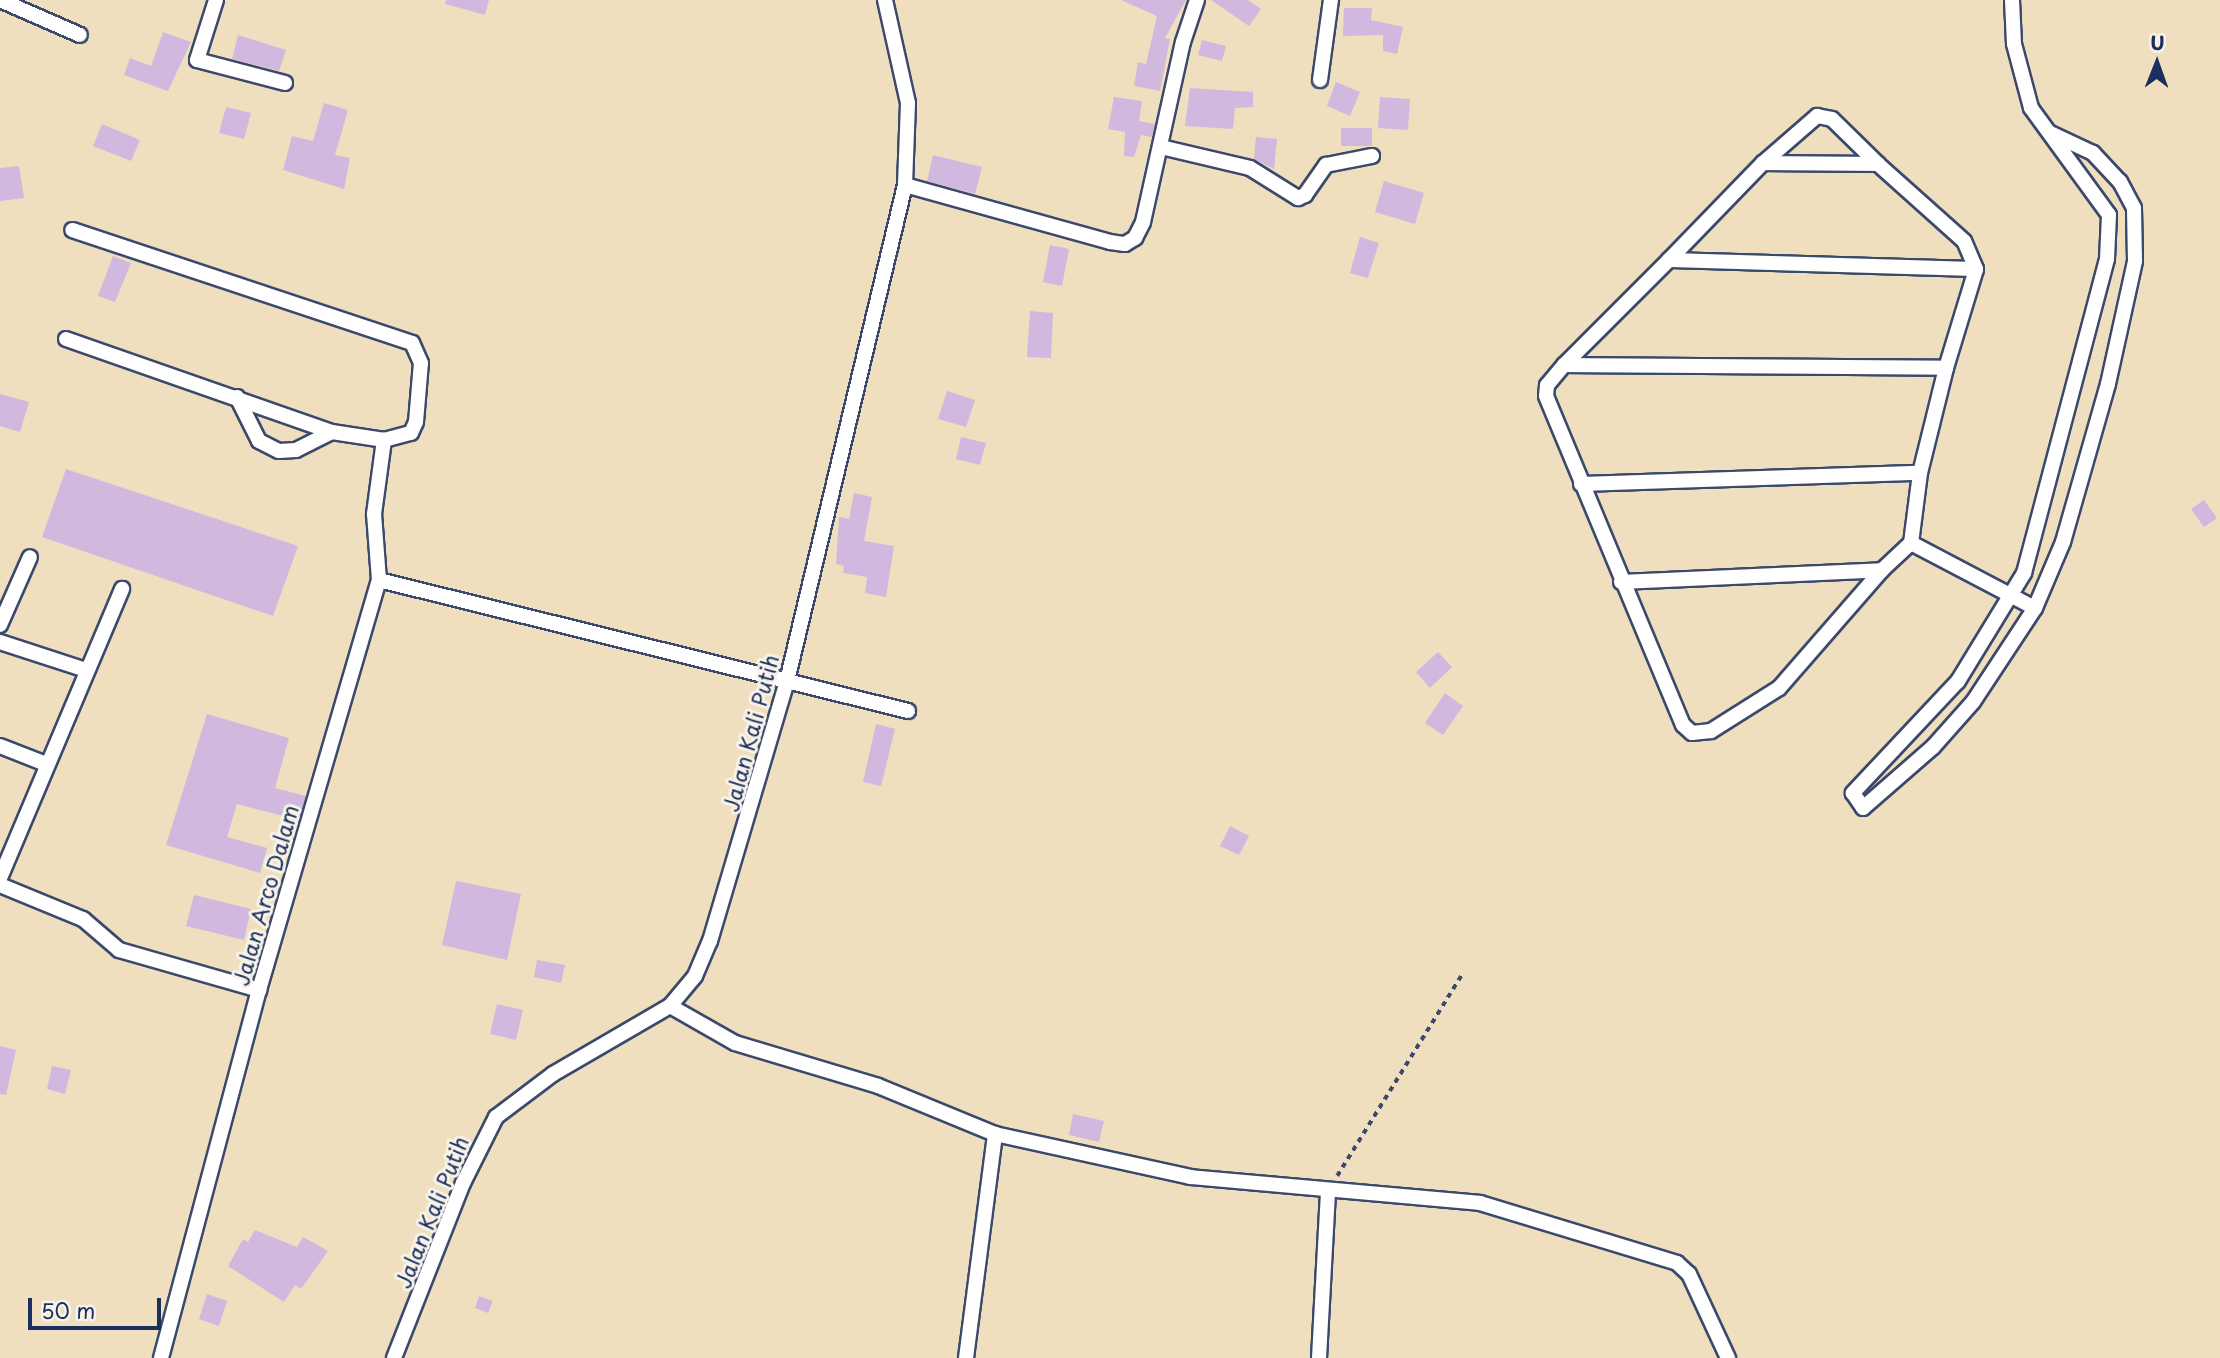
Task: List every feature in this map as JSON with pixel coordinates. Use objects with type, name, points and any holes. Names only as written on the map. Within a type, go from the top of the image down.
[{"type":"street","points":[[216,0],[197,60],[285,83]]},
{"type":"street","name":"Jalan Kali Putih","points":[[394,1358],[463,1183],[496,1117],[553,1074],[670,1006],[695,976],[710,941],[787,681],[905,185],[908,103],[885,0]]},
{"type":"street","points":[[905,185],[1125,244],[1135,238],[1143,222],[1183,43],[1197,0]]},
{"type":"street","points":[[1320,80],[1331,0]]},
{"type":"street","points":[[2012,0],[2014,44],[2031,108],[2074,170],[2100,197],[2111,229],[2038,531],[2013,594],[1958,681],[1853,793],[1861,808],[1933,747],[1965,711],[2035,608],[2067,529],[2108,384],[2136,261],[2134,208],[2120,182],[2093,153],[2050,133]]},
{"type":"street","points":[[0,1],[80,35]]},
{"type":"street","points":[[1818,116],[1832,119],[1964,240],[1976,269],[1946,368],[1920,473],[1911,543],[1882,570],[1794,676],[1763,699],[1699,734],[1683,725],[1581,484],[1546,396],[1547,385],[1763,163],[1818,116]]},
{"type":"street","points":[[1161,147],[1258,171],[1298,198],[1305,195],[1326,165],[1372,156]]},
{"type":"street","points":[[1763,163],[1878,164]]},
{"type":"street","points":[[66,339],[332,432],[384,440],[411,433],[416,422],[421,363],[412,343],[72,230]]},
{"type":"street","points":[[1669,260],[1976,269]]},
{"type":"street","points":[[1564,365],[1946,368]]},
{"type":"street","points":[[237,397],[259,441],[279,451],[296,450],[332,432]]},
{"type":"street","name":"Jalan Arco Dalam","points":[[161,1358],[259,990],[379,580],[374,514],[384,440]]},
{"type":"street","points":[[1581,484],[1920,473]]},
{"type":"street","points":[[1911,543],[2013,594],[2035,608]]},
{"type":"street","points":[[0,625],[30,556]]},
{"type":"street","points":[[1621,582],[1882,570]]},
{"type":"street","points":[[379,580],[908,711]]},
{"type":"street","points":[[0,878],[5,852],[122,589]]},
{"type":"street","points":[[0,642],[86,670]]},
{"type":"street","points":[[0,746],[46,764]]},
{"type":"street","points":[[0,885],[83,919],[118,950],[259,990]]},
{"type":"street","points":[[670,1006],[735,1043],[878,1086],[995,1134],[1190,1177],[1500,1207],[1677,1263],[1689,1274],[1728,1358]]},
{"type":"street","points":[[966,1358],[995,1134]]},
{"type":"street","points":[[1319,1358],[1328,1191]]},
{"type":"path","points":[[1328,1191],[1463,972]]},
{"type":"building","points":[[446,0],[489,0],[485,15],[445,4]]},
{"type":"building","points":[[1121,0],[1186,0],[1165,38],[1170,39],[1160,91],[1134,86],[1138,62],[1146,64],[1157,16]]},
{"type":"building","points":[[1211,0],[1248,0],[1261,9],[1249,26]]},
{"type":"building","points":[[1344,8],[1372,8],[1371,20],[1403,27],[1397,54],[1383,51],[1383,35],[1343,36]]},
{"type":"building","points":[[163,32],[191,42],[168,91],[124,75],[130,58],[151,66]]},
{"type":"building","points":[[238,35],[286,50],[279,71],[232,59]]},
{"type":"building","points":[[1202,40],[1226,46],[1222,61],[1198,55]]},
{"type":"building","points":[[1336,82],[1360,92],[1350,116],[1327,106]]},
{"type":"building","points":[[1190,88],[1253,92],[1253,107],[1235,108],[1233,129],[1185,126]]},
{"type":"building","points":[[1114,97],[1142,101],[1139,121],[1155,124],[1152,137],[1141,135],[1134,157],[1124,156],[1125,132],[1108,129]]},
{"type":"building","points":[[1380,97],[1410,99],[1408,130],[1378,128]]},
{"type":"building","points":[[324,103],[348,110],[335,155],[350,158],[344,189],[283,170],[292,136],[313,141]]},
{"type":"building","points":[[226,107],[251,113],[244,139],[219,133]]},
{"type":"building","points":[[102,124],[140,140],[131,161],[93,146]]},
{"type":"building","points":[[1341,128],[1372,128],[1372,146],[1341,146]]},
{"type":"building","points":[[1256,137],[1277,139],[1274,169],[1254,159]]},
{"type":"building","points":[[933,155],[982,167],[975,194],[927,181]]},
{"type":"building","points":[[19,166],[24,198],[0,201],[0,168]]},
{"type":"building","points":[[1384,181],[1424,193],[1415,224],[1375,212]]},
{"type":"building","points":[[1360,237],[1379,243],[1368,278],[1350,273]]},
{"type":"building","points":[[1050,245],[1069,249],[1062,286],[1043,282]]},
{"type":"building","points":[[113,256],[131,263],[115,302],[98,296]]},
{"type":"building","points":[[1030,311],[1053,313],[1051,358],[1027,357]]},
{"type":"building","points":[[947,391],[975,400],[966,427],[938,419]]},
{"type":"building","points":[[0,394],[29,402],[20,432],[0,426]]},
{"type":"building","points":[[961,437],[986,443],[980,465],[956,459]]},
{"type":"building","points":[[66,469],[298,546],[273,616],[42,537]]},
{"type":"building","points":[[854,493],[872,497],[864,541],[894,546],[886,597],[865,593],[867,577],[843,573],[844,566],[836,564],[839,517],[849,519]]},
{"type":"building","points":[[2204,500],[2217,518],[2204,527],[2191,509]]},
{"type":"building","points":[[1438,652],[1452,667],[1430,688],[1416,672]]},
{"type":"building","points":[[1445,693],[1463,706],[1443,735],[1425,723]]},
{"type":"building","points":[[207,714],[289,738],[275,788],[306,796],[299,820],[237,804],[227,837],[267,848],[260,873],[166,845]]},
{"type":"building","points":[[876,724],[895,729],[881,786],[863,782]]},
{"type":"building","points":[[1230,826],[1249,836],[1239,855],[1220,846]]},
{"type":"building","points":[[456,881],[521,894],[507,960],[442,945]]},
{"type":"building","points":[[194,895],[251,909],[244,940],[186,926]]},
{"type":"building","points":[[537,960],[565,965],[561,983],[534,977]]},
{"type":"building","points":[[497,1004],[523,1010],[516,1040],[490,1034]]},
{"type":"building","points":[[0,1046],[16,1050],[6,1095],[0,1094]]},
{"type":"building","points":[[52,1066],[71,1070],[65,1094],[47,1089]]},
{"type":"building","points":[[1073,1114],[1104,1121],[1099,1142],[1069,1135]]},
{"type":"building","points":[[255,1230],[297,1247],[303,1237],[328,1251],[301,1289],[295,1285],[284,1302],[228,1266],[243,1239],[248,1242]]},
{"type":"building","points":[[207,1294],[227,1301],[219,1326],[199,1319]]},
{"type":"building","points":[[479,1296],[493,1301],[488,1313],[475,1308]]}]
